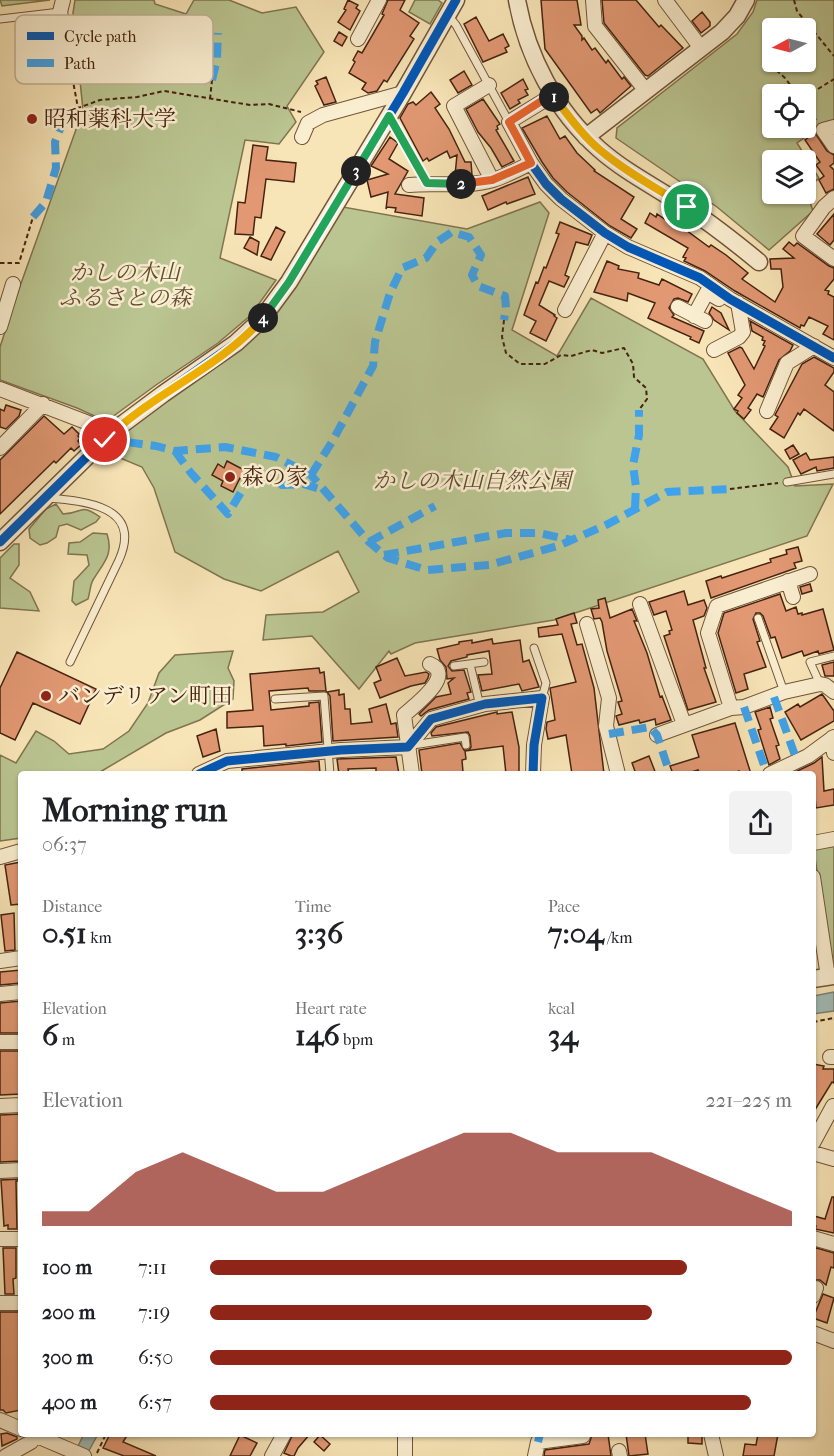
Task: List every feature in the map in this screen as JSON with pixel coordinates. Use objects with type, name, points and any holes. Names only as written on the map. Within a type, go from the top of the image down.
[{"type":"street","points":[[358,39],[379,0]]},
{"type":"street","points":[[517,0],[527,38],[539,68],[553,95],[586,137],[623,167],[687,207],[759,262]]},
{"type":"street","points":[[593,0],[595,26],[646,91]]},
{"type":"street","points":[[665,0],[701,48]]},
{"type":"street","points":[[586,137],[729,25],[746,0]]},
{"type":"street","points":[[0,542],[112,432],[236,343],[261,320],[289,282],[403,93],[451,5]]},
{"type":"street","points":[[489,85],[454,106],[492,180]]},
{"type":"street","points":[[302,137],[308,123],[323,115],[403,93]]},
{"type":"street","points":[[553,95],[509,122],[531,163],[561,199],[628,248],[700,279],[834,358]]},
{"type":"street","points":[[829,129],[834,146]]},
{"type":"street","points":[[409,185],[465,184],[492,180],[531,163]]},
{"type":"street","points":[[834,198],[824,207],[803,236],[834,259]]},
{"type":"street","points":[[565,310],[605,233]]},
{"type":"street","points":[[0,327],[2,311],[13,284]]},
{"type":"street","points":[[678,307],[700,319],[707,292],[728,303],[734,301]]},
{"type":"street","points":[[714,350],[739,337],[743,332],[734,301]]},
{"type":"street","points":[[767,411],[787,363],[814,346]]},
{"type":"street","points":[[0,388],[112,432]]},
{"type":"street","points":[[0,448],[43,404]]},
{"type":"street","points":[[731,708],[708,633],[717,606],[810,574]]},
{"type":"street","points":[[788,581],[793,597]]},
{"type":"street","points":[[640,604],[684,724]]},
{"type":"street","points":[[587,624],[609,698],[606,726],[617,771]]},
{"type":"street","points":[[412,771],[404,715],[438,680],[439,672],[436,666],[430,664]]},
{"type":"street","points":[[657,735],[731,708],[744,707],[784,692],[820,684],[825,685],[834,693]]},
{"type":"street","points":[[207,771],[227,761],[328,751],[408,747],[431,719],[480,706],[542,698],[534,745],[533,771]]},
{"type":"street","points":[[833,737],[834,753]]},
{"type":"street","points":[[776,771],[808,756],[833,737]]},
{"type":"street","points":[[816,843],[834,840]]},
{"type":"street","points":[[0,857],[18,852]]},
{"type":"street","points":[[816,920],[825,977]]},
{"type":"street","points":[[0,961],[18,958]]},
{"type":"street","points":[[0,994],[18,992]]},
{"type":"street","points":[[0,1042],[18,1042]]},
{"type":"street","points":[[0,1106],[18,1105]]},
{"type":"street","points":[[816,1137],[833,1106]]},
{"type":"street","points":[[816,1154],[834,1159]]},
{"type":"street","points":[[0,1171],[18,1170]]},
{"type":"street","points":[[0,1239],[18,1239]]},
{"type":"street","points":[[816,1239],[834,1245]]},
{"type":"street","points":[[0,1303],[18,1302]]},
{"type":"street","points":[[816,1334],[834,1341]]},
{"type":"street","points":[[0,1420],[18,1428]]},
{"type":"street","points":[[6,1456],[31,1442],[30,1437]]},
{"type":"street","points":[[40,1437],[78,1453]]},
{"type":"street","points":[[272,1456],[282,1437]]},
{"type":"street","points":[[405,1437],[405,1456]]},
{"type":"street","points":[[535,1456],[538,1442],[576,1437]]},
{"type":"street","points":[[712,1437],[716,1456]]},
{"type":"lane","points":[[451,5],[456,26],[509,122]]},
{"type":"lane","points":[[31,15],[62,11]]},
{"type":"lane","points":[[0,19],[15,17]]},
{"type":"lane","points":[[389,116],[427,183]]},
{"type":"lane","points":[[787,482],[834,474]]},
{"type":"lane","points":[[45,498],[97,504],[108,510],[123,527],[125,538],[120,560],[70,662]]},
{"type":"lane","points":[[758,618],[784,692]]},
{"type":"lane","points":[[534,648],[546,683],[542,698]]},
{"type":"lane","points":[[820,684],[810,663],[834,656]]},
{"type":"lane","points":[[454,666],[484,662]]},
{"type":"lane","points":[[470,664],[480,706]]},
{"type":"lane","points":[[275,699],[286,702],[324,696],[330,771]]},
{"type":"lane","points":[[408,747],[465,737],[466,745]]},
{"type":"path","points":[[794,0],[797,10],[834,56]]},
{"type":"path","points":[[778,72],[790,84]]},
{"type":"path","points":[[818,89],[834,79]]},
{"type":"path","points":[[74,84],[78,108],[100,100],[137,97],[164,91],[250,105],[269,104],[323,115]]},
{"type":"path","points":[[210,99],[212,84]]},
{"type":"path","points":[[816,116],[829,129]]},
{"type":"path","points":[[0,263],[19,263],[33,217]]},
{"type":"path","points":[[504,320],[502,337],[506,352],[520,364],[545,364],[561,355],[572,356],[592,350],[602,353],[624,348],[633,364],[633,377],[646,388],[647,399],[639,410]]},
{"type":"path","points":[[730,489],[768,484]]},
{"type":"path","points":[[816,1021],[834,1018]]},
{"type":"path","points":[[96,1456],[105,1437]]},
{"type":"green space","points":[[0,0],[50,0],[2,6]]},
{"type":"green space","name":"かしの木山 ふるさとの森","points":[[75,0],[154,0],[155,4],[186,14],[194,0],[229,0],[262,13],[296,7],[324,52],[287,106],[296,122],[279,144],[245,140],[220,258],[276,280],[251,315],[218,343],[108,420],[0,380],[0,347],[83,110],[80,84],[213,84],[213,15],[73,15]]},
{"type":"green space","points":[[415,0],[438,0],[442,3],[430,24],[409,12]]},
{"type":"green space","points":[[757,0],[834,0],[834,122],[824,124],[816,130],[816,84],[762,84],[762,138],[804,138],[797,143],[801,150],[762,150],[762,204],[811,204],[813,211],[769,250],[717,207],[616,138],[617,128],[737,34],[753,12]]},
{"type":"green space","name":"かしの木山自然公園","points":[[540,202],[549,213],[512,330],[557,356],[591,298],[703,359],[735,411],[788,467],[795,486],[833,484],[807,536],[554,620],[415,643],[391,654],[389,651],[359,689],[312,636],[263,640],[266,615],[323,612],[359,592],[338,551],[261,591],[224,579],[175,552],[154,488],[142,467],[108,453],[121,434],[239,350],[343,207],[467,229]]},
{"type":"green space","points":[[56,504],[63,514],[84,509],[100,517],[96,522],[81,530],[67,524],[59,526],[56,537],[40,545],[30,538],[29,529],[46,509]]},
{"type":"green space","points":[[93,533],[107,534],[108,553],[104,564],[92,582],[88,599],[76,605],[72,601],[74,581],[89,565],[87,555],[68,554],[69,543],[80,542]]},
{"type":"green space","points":[[14,544],[19,544],[19,565],[10,578],[30,592],[39,611],[0,608],[0,558]]},
{"type":"green space","points":[[233,651],[228,668],[234,681],[233,699],[200,720],[166,733],[102,771],[18,771],[18,838],[0,841],[0,755],[16,763],[36,731],[54,741],[69,754],[103,749],[129,731],[148,703],[159,673],[175,655]]},
{"type":"green space","points":[[834,844],[834,966],[831,965],[816,864],[817,847]]},
{"type":"water","points":[[834,992],[834,1011],[816,1014],[816,995]]},
{"type":"water","points":[[82,1437],[96,1437],[86,1456],[73,1456]]},
{"type":"building","points":[[348,0],[358,5],[356,8],[360,11],[350,30],[338,22],[346,10],[344,9]]},
{"type":"building","points":[[388,0],[405,0],[400,10],[419,23],[410,36],[414,39],[387,82],[384,80],[377,91],[368,93],[362,89],[366,83],[349,73],[358,51],[362,53],[384,15],[382,14]]},
{"type":"building","points":[[541,0],[577,0],[581,25],[574,25],[582,36],[582,40],[584,38],[592,50],[595,48],[606,63],[608,60],[622,79],[624,77],[631,86],[600,113],[597,109],[591,113],[545,49]]},
{"type":"building","points":[[602,0],[636,0],[659,27],[661,25],[683,48],[648,76],[645,75],[604,23]]},
{"type":"building","points":[[702,12],[710,22],[710,26],[701,33],[692,21]]},
{"type":"building","points":[[476,17],[489,41],[503,34],[509,46],[505,48],[507,52],[483,62],[464,24]]},
{"type":"building","points":[[339,32],[347,37],[342,46],[334,41]]},
{"type":"building","points":[[464,71],[472,85],[458,93],[450,80]]},
{"type":"building","points":[[326,77],[336,102],[324,105],[315,86],[318,84],[316,81]]},
{"type":"building","points":[[523,79],[528,95],[518,100],[520,103],[510,109],[501,93]]},
{"type":"building","points":[[431,92],[440,104],[435,108],[449,129],[465,162],[471,162],[472,175],[455,175],[457,155],[450,158],[447,151],[429,161],[427,158],[423,161],[400,118],[408,104],[413,102],[416,105]]},
{"type":"building","points":[[483,99],[500,124],[496,130],[514,161],[502,167],[478,132],[466,109]]},
{"type":"building","points":[[547,116],[560,139],[565,136],[594,171],[634,197],[621,219],[637,229],[631,238],[610,226],[553,178],[522,128]]},
{"type":"building","points":[[816,134],[827,151],[834,155],[834,163],[830,166],[834,170],[834,189],[826,193],[819,180],[824,176],[816,165],[820,162],[816,156],[816,150],[812,150],[805,140],[816,138]]},
{"type":"building","points":[[390,137],[398,143],[389,159],[408,171],[395,194],[424,198],[422,216],[395,212],[396,208],[387,207],[386,209],[388,192],[371,197],[367,180],[388,174],[371,166]]},
{"type":"building","points":[[253,145],[268,147],[266,160],[296,163],[294,182],[266,179],[261,218],[255,217],[253,235],[235,234],[238,202],[245,203]]},
{"type":"building","points":[[528,177],[535,194],[488,210],[482,196]]},
{"type":"building","points":[[650,213],[656,217],[657,214],[669,222],[671,219],[709,247],[711,245],[726,255],[748,273],[742,279],[775,302],[783,287],[781,269],[771,269],[770,259],[794,258],[783,249],[789,242],[794,246],[797,243],[834,268],[834,279],[825,290],[834,297],[834,340],[823,334],[828,326],[809,317],[804,326],[801,325],[800,328],[705,271],[684,261],[686,258],[683,257],[688,248],[645,223]]},
{"type":"building","points":[[834,214],[834,240],[830,245],[817,234]]},
{"type":"building","points":[[560,222],[592,235],[588,245],[576,242],[565,275],[569,277],[564,287],[549,281],[539,305],[557,318],[546,341],[530,333],[536,321],[524,315],[536,282],[538,283],[544,267],[546,268],[559,234],[556,233]]},
{"type":"building","points":[[276,227],[285,232],[271,260],[261,256]]},
{"type":"building","points":[[250,237],[259,242],[257,255],[244,248]]},
{"type":"building","points":[[607,261],[619,266],[618,269],[639,273],[638,278],[659,285],[662,279],[692,294],[688,302],[678,298],[674,299],[669,308],[674,315],[672,317],[704,331],[699,343],[690,339],[691,337],[648,318],[655,303],[628,293],[627,301],[594,292]]},
{"type":"building","points":[[712,307],[721,313],[729,330],[714,320],[709,313]]},
{"type":"building","points":[[750,321],[793,345],[790,351],[779,360],[763,397],[757,394],[748,408],[751,410],[744,419],[734,409],[742,398],[738,395],[745,385],[728,353],[742,348],[754,369],[765,346],[763,345],[765,341],[762,340],[763,337],[752,331]]},
{"type":"building","points":[[814,357],[834,368],[834,372],[825,385],[834,392],[834,431],[804,409],[800,415],[798,413],[784,438],[770,429],[778,417],[775,415],[802,364]]},
{"type":"building","points":[[6,405],[21,410],[19,416],[6,429],[0,427],[0,409],[4,411]]},
{"type":"building","points":[[44,416],[64,434],[72,427],[79,434],[78,441],[81,445],[74,451],[71,448],[56,463],[54,461],[0,514],[0,460]]},
{"type":"building","points":[[793,445],[799,454],[790,459],[785,450]]},
{"type":"building","points":[[806,453],[810,460],[834,457],[834,468],[817,471],[816,467],[801,474],[793,460]]},
{"type":"building","name":"森の家","points":[[227,461],[248,472],[244,480],[240,478],[233,492],[221,486],[223,481],[212,475],[218,464],[224,468]]},
{"type":"building","points":[[798,547],[802,561],[794,563],[796,568],[711,598],[706,581],[771,562],[770,559],[787,554],[786,550]]},
{"type":"building","points":[[810,584],[812,591],[802,594],[800,587]]},
{"type":"building","points":[[684,591],[688,605],[704,600],[707,608],[704,616],[693,620],[706,668],[704,668],[716,702],[688,710],[664,636],[670,634],[669,631],[672,630],[666,611],[654,615],[649,602]]},
{"type":"building","points":[[780,594],[786,611],[796,607],[798,614],[802,613],[802,615],[823,609],[834,650],[819,654],[818,651],[804,656],[802,651],[782,658],[775,637],[771,638],[763,616],[756,613],[753,619],[760,641],[757,642],[766,667],[744,674],[748,689],[736,693],[718,633],[724,613]]},
{"type":"building","points":[[605,598],[610,618],[632,609],[660,697],[662,696],[671,720],[656,725],[655,719],[619,725],[616,716],[622,714],[618,702],[622,701],[607,651],[602,622],[600,618],[594,619],[591,609],[599,608],[598,600]]},
{"type":"building","points":[[574,613],[577,623],[571,624],[577,645],[582,644],[594,688],[604,771],[572,771],[566,735],[548,739],[547,722],[555,720],[550,688],[576,682],[562,634],[539,637],[538,628],[558,625],[556,619]]},
{"type":"building","points":[[492,639],[493,644],[520,640],[523,662],[529,660],[539,687],[522,691],[519,684],[482,691],[478,675],[492,674],[489,651],[467,655],[467,657],[451,661],[448,666],[452,671],[464,670],[471,692],[467,693],[469,699],[429,710],[421,716],[419,714],[436,697],[451,694],[448,683],[454,678],[447,679],[446,667],[440,660],[437,649],[459,644],[459,642],[472,640],[472,643]]},
{"type":"building","name":"バンデリアン町田","points":[[17,652],[96,689],[80,724],[33,703],[15,740],[0,733],[0,688]]},
{"type":"building","points":[[397,658],[405,676],[426,672],[429,674],[428,678],[425,683],[380,698],[374,683],[381,680],[376,667]]},
{"type":"building","points":[[834,662],[834,676],[825,676],[822,665]]},
{"type":"building","points":[[319,668],[320,673],[324,672],[326,691],[309,691],[308,688],[269,691],[271,710],[309,706],[309,703],[319,702],[322,742],[264,746],[263,726],[227,728],[227,712],[253,710],[250,674]]},
{"type":"building","points":[[339,690],[339,695],[344,694],[345,709],[350,709],[351,724],[372,722],[369,709],[386,704],[391,724],[396,723],[398,737],[333,741],[330,696],[327,692]]},
{"type":"building","points":[[822,694],[834,711],[834,721],[801,740],[785,712],[798,704],[800,707]]},
{"type":"building","points":[[770,707],[773,718],[770,719],[779,745],[776,746],[780,759],[769,765],[755,712]]},
{"type":"building","points":[[497,712],[497,714],[512,712],[519,747],[519,771],[506,771],[503,746],[465,751],[466,759],[462,760],[463,771],[422,771],[419,750],[460,743],[464,750],[469,750],[471,747],[468,732],[432,736],[431,733],[436,727]]},
{"type":"building","points":[[735,723],[750,771],[672,771],[670,766],[699,757],[692,735]]},
{"type":"building","points":[[216,729],[220,751],[203,757],[197,736]]},
{"type":"building","points":[[649,756],[655,771],[635,771],[632,763]]},
{"type":"building","points":[[396,757],[398,771],[376,771],[376,768],[339,771],[337,759]]},
{"type":"building","points":[[822,757],[824,791],[834,789],[834,805],[816,808],[816,771],[797,771]]},
{"type":"building","points":[[319,761],[320,771],[242,771],[242,769]]},
{"type":"building","points":[[18,863],[18,904],[11,905],[5,865]]},
{"type":"building","points":[[14,913],[15,950],[5,951],[1,915]]},
{"type":"building","points":[[18,970],[18,983],[0,985],[0,972]]},
{"type":"building","points":[[18,1001],[18,1033],[0,1033],[0,1003]]},
{"type":"building","points":[[0,1051],[18,1051],[18,1094],[0,1095]]},
{"type":"building","points":[[816,1065],[824,1066],[823,1069],[834,1069],[834,1083],[832,1082],[816,1108]]},
{"type":"building","points":[[18,1114],[18,1161],[0,1162],[0,1115]]},
{"type":"building","points":[[18,1179],[16,1181],[17,1229],[8,1229],[8,1225],[4,1226],[1,1180]]},
{"type":"building","points":[[832,1197],[834,1197],[834,1233],[816,1229],[816,1217],[825,1219]]},
{"type":"building","points":[[3,1248],[16,1248],[14,1294],[5,1294]]},
{"type":"building","points":[[816,1248],[834,1253],[834,1268],[831,1267],[826,1285],[816,1280]]},
{"type":"building","points":[[823,1294],[834,1298],[827,1323],[816,1319],[816,1311]]},
{"type":"building","points":[[0,1312],[18,1312],[18,1411],[6,1413],[0,1410]]},
{"type":"building","points":[[7,1433],[17,1439],[2,1446],[1,1434]]},
{"type":"building","points":[[108,1437],[126,1437],[123,1442],[156,1456],[124,1456],[103,1448]]},
{"type":"building","points":[[239,1437],[257,1443],[250,1456],[230,1456]]},
{"type":"building","points":[[292,1437],[307,1437],[294,1456],[284,1453]]},
{"type":"building","points":[[318,1437],[322,1437],[330,1444],[324,1451],[314,1442]]},
{"type":"building","points":[[591,1437],[608,1437],[611,1456],[544,1456],[545,1450],[589,1444]]},
{"type":"building","points":[[626,1437],[645,1437],[648,1454],[629,1456]]},
{"type":"building","points":[[688,1437],[702,1437],[702,1444],[688,1443]]},
{"type":"building","points":[[757,1437],[777,1437],[774,1456],[743,1456],[745,1444],[756,1445]]},
{"type":"marked path","points":[[213,76],[217,59],[218,33]]},
{"type":"marked path","points":[[33,217],[46,202],[56,168],[55,142],[60,129],[68,116],[78,108]]},
{"type":"marked path","points":[[311,475],[332,442],[373,366],[375,342],[390,293],[402,268],[426,258],[437,242],[452,232],[469,237],[481,255],[472,275],[478,286],[505,296],[504,320]]},
{"type":"marked path","points":[[635,508],[636,487],[633,465],[639,435],[639,410]]},
{"type":"marked path","points":[[105,439],[175,451],[225,447],[276,457],[311,475],[369,542],[388,558],[427,570],[489,565],[558,546],[608,524],[667,492],[730,489]]},
{"type":"marked path","points":[[175,451],[191,473],[228,514],[253,472],[282,485],[303,484],[323,490]]},
{"type":"marked path","points":[[369,542],[435,506]]},
{"type":"marked path","points":[[384,555],[506,533],[539,533],[571,540]]},
{"type":"marked path","points":[[774,697],[797,761]]},
{"type":"marked path","points":[[744,707],[766,771]]},
{"type":"marked path","points":[[609,734],[650,727],[657,735],[669,771]]},
{"type":"marked path","points":[[538,1442],[539,1437]]},
{"type":"cycle path","points":[[0,542],[112,432],[236,343],[261,320],[289,282],[456,0]]},
{"type":"cycle path","points":[[553,95],[509,122],[531,163],[546,184],[561,199],[605,233],[628,247],[700,278],[730,299],[834,358]]},
{"type":"cycle path","points":[[205,771],[227,761],[341,750],[408,747],[431,719],[485,704],[542,698],[534,745],[533,771]]},
{"type":"place","name":"昭和薬科大学","points":[[32,119]]},
{"type":"place","name":"森の家","points":[[230,477]]},
{"type":"place","name":"バンデリアン町田","points":[[46,696]]},
{"type":"route","points":[[105,440],[135,414],[236,343],[261,320],[289,282],[389,116],[427,183],[465,184],[492,180],[531,163],[509,122],[553,95],[568,116],[600,150],[687,207]]}]
